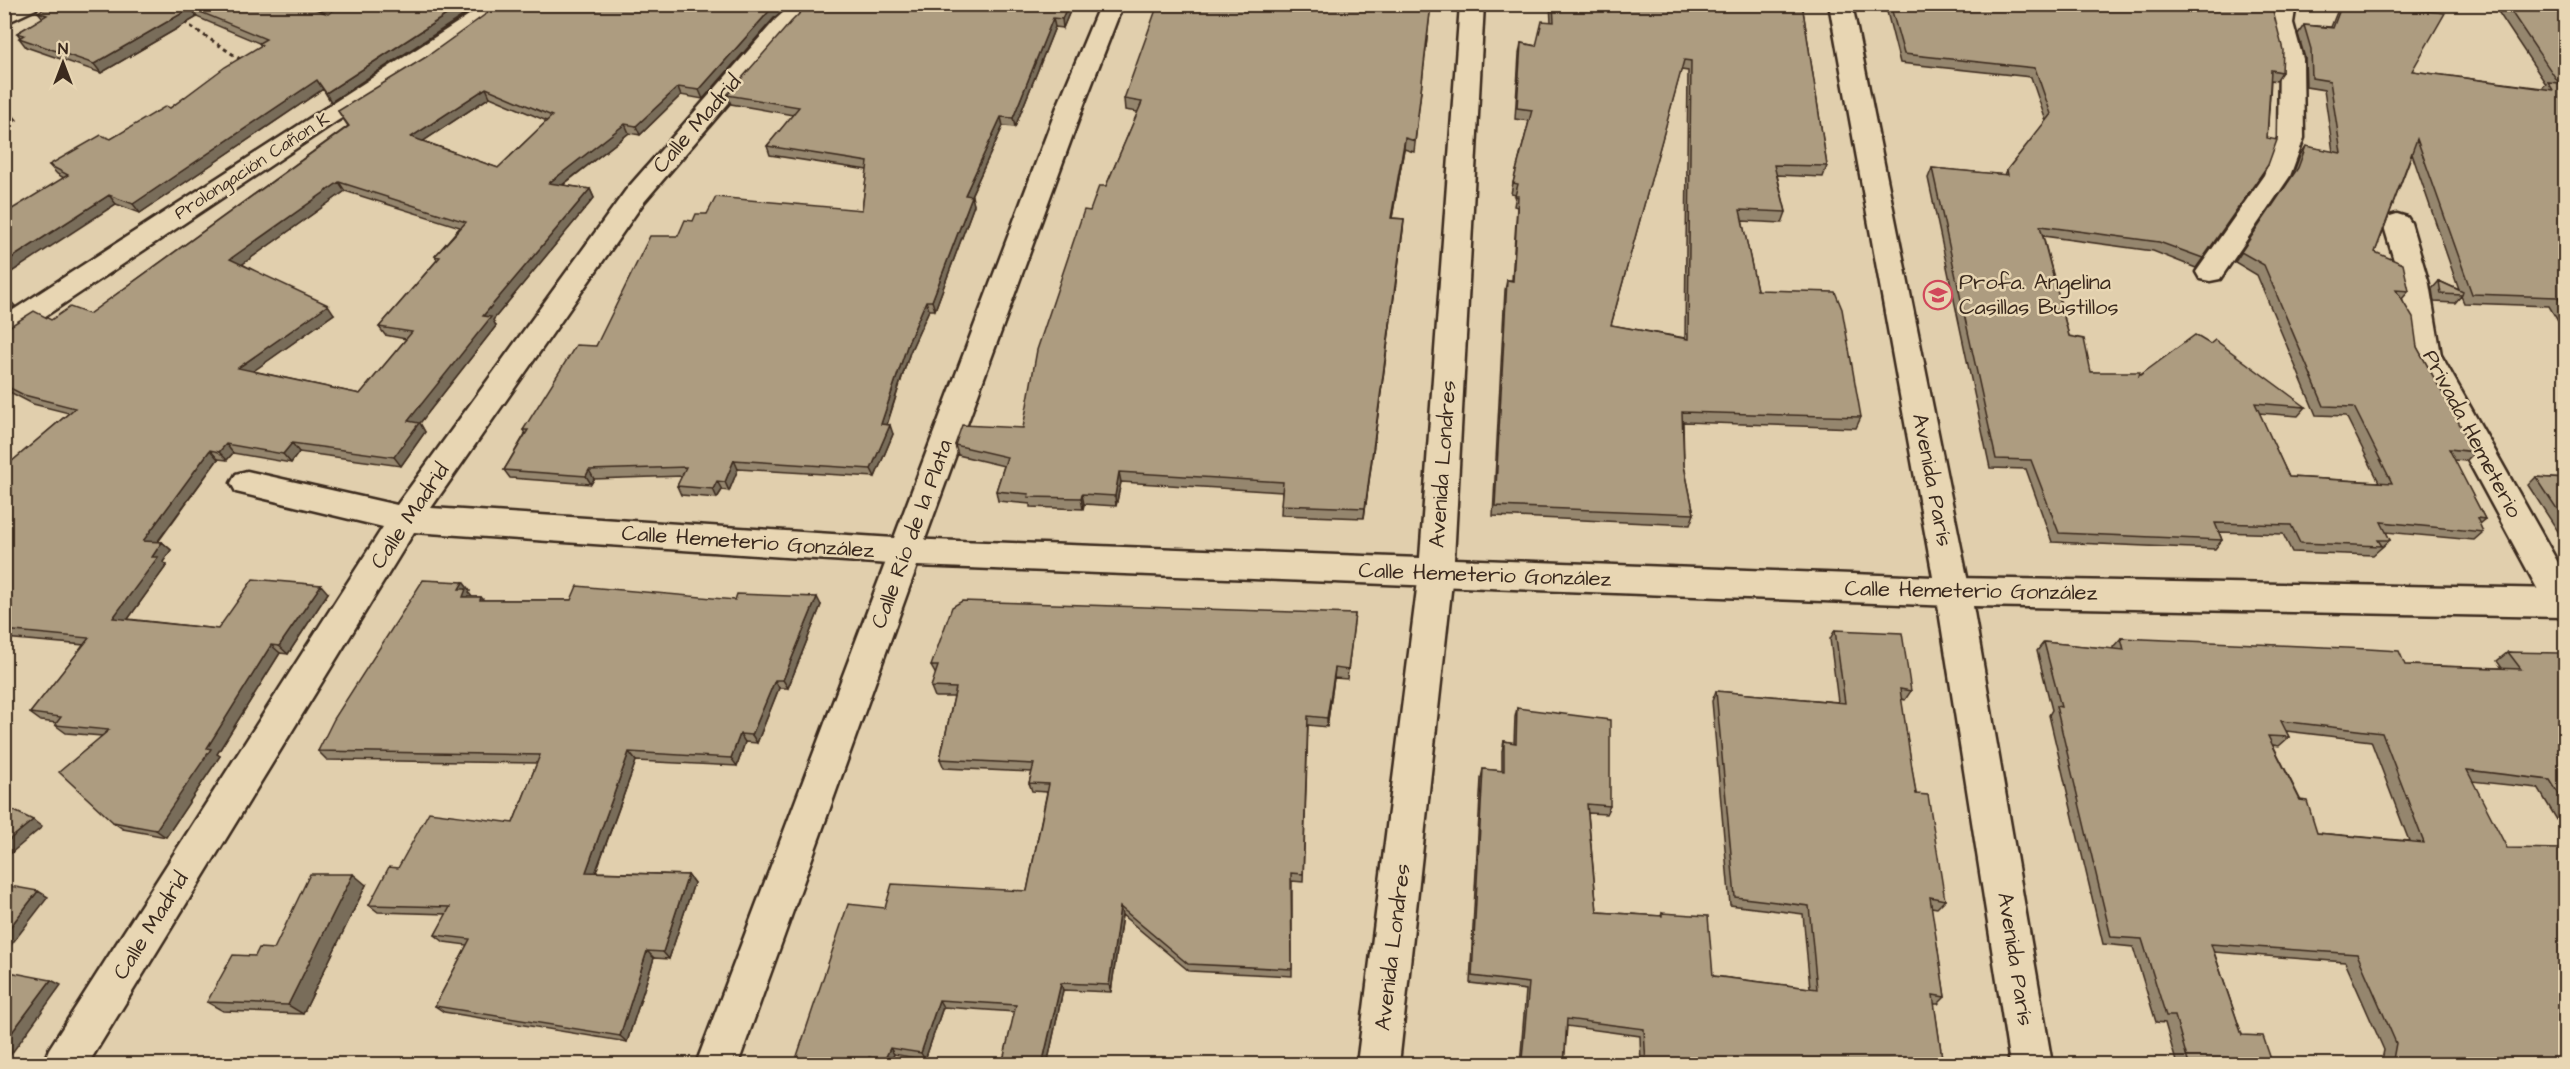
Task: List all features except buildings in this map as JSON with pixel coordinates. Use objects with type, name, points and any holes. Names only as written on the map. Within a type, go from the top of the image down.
[{"type":"street","points":[[4,17],[28,4]]},
{"type":"street","name":"Prolongación Cañon K","points":[[4,330],[502,4]]},
{"type":"street","name":"Calle Madrid","points":[[64,1065],[405,519],[635,196],[784,24],[808,4]]},
{"type":"street","name":"Calle Río de la Plata","points":[[717,1065],[1066,118],[1112,4]]},
{"type":"street","name":"Avenida Londres","points":[[1378,1065],[1436,573],[1472,4]]},
{"type":"street","name":"Avenida París","points":[[1840,4],[1953,592],[2031,1065]]},
{"type":"street","points":[[2210,272],[2277,176],[2291,138],[2291,59],[2280,23],[2285,4]]},
{"type":"street","name":"Privada Hemeterio","points":[[2397,223],[2415,284],[2426,356],[2564,602]]},
{"type":"street","name":"Calle Hemeterio González","points":[[247,483],[405,519],[905,552],[1953,592],[2564,602]]},
{"type":"path","points":[[182,21],[250,65]]},
{"type":"place","name":"Profa. Angelina Casillas Bustillos","points":[[1938,295]]}]
